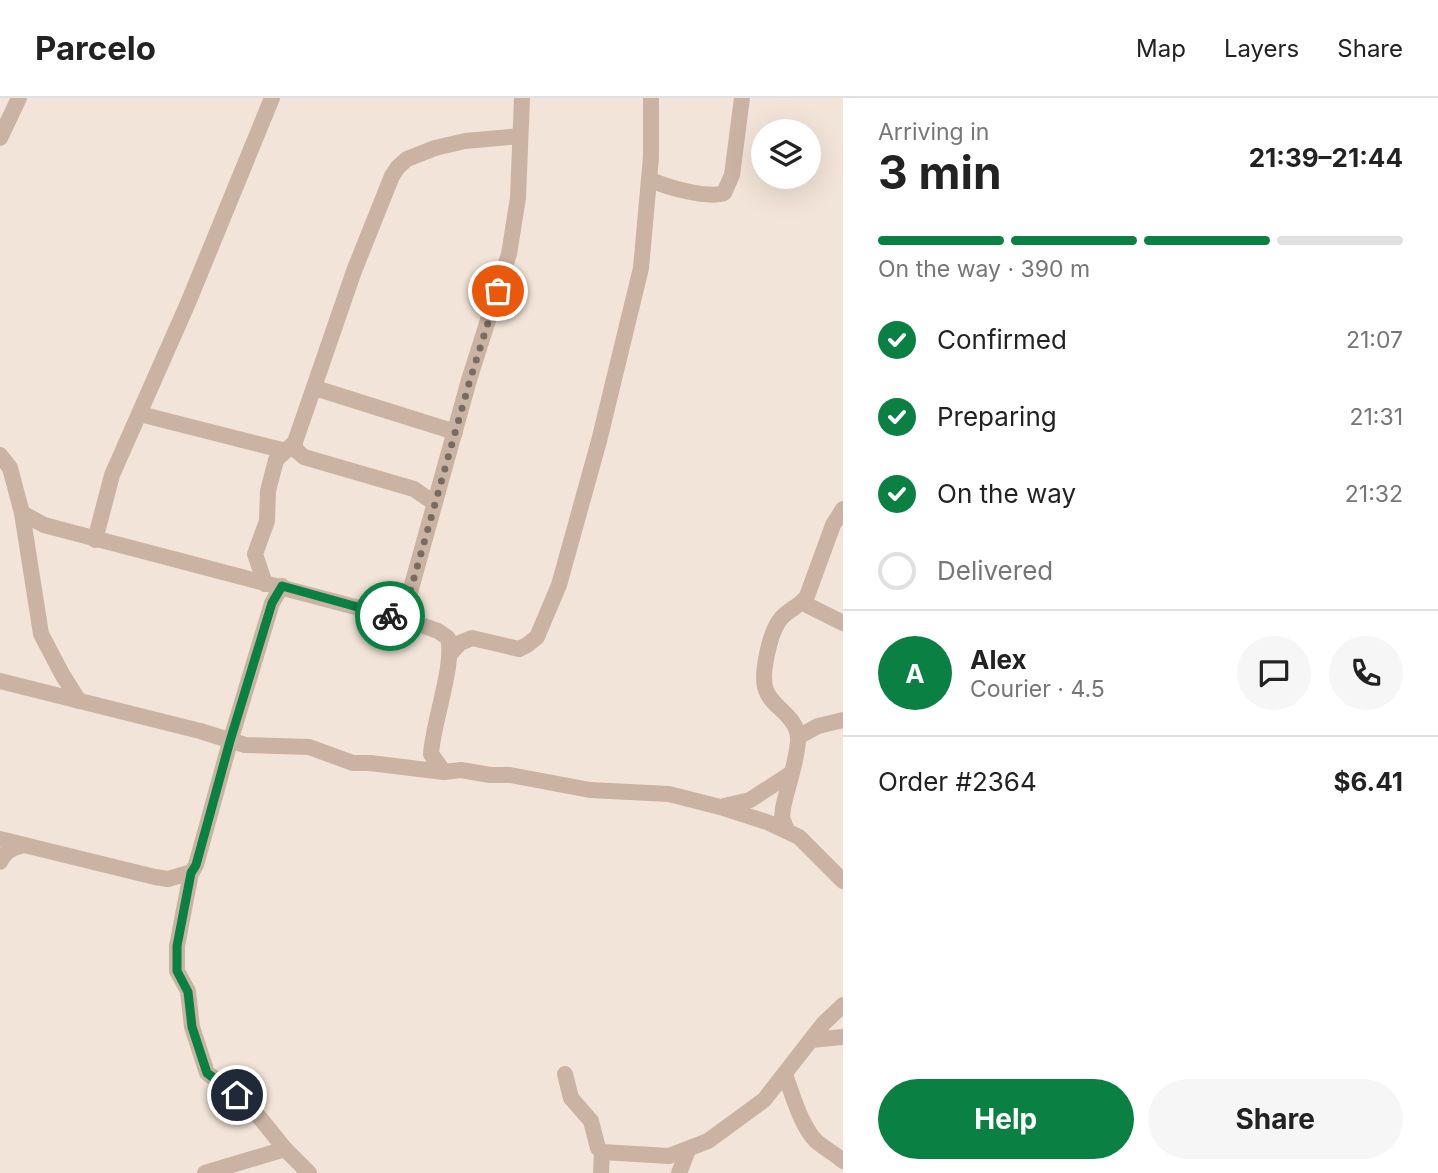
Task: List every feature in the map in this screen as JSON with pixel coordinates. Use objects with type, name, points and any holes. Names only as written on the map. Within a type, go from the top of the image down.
[{"type":"street","points":[[0,138],[5,112],[19,98]]},
{"type":"street","points":[[95,540],[112,475],[272,98]]},
{"type":"street","points":[[416,623],[407,610],[407,603],[434,503],[509,254],[518,198],[522,98]]},
{"type":"street","points":[[450,654],[466,639],[472,638],[519,649],[537,637],[559,584],[599,441],[641,268],[649,179],[651,98]]},
{"type":"street","points":[[649,179],[701,194],[717,196],[724,193],[732,175],[742,98]]},
{"type":"street","points":[[265,584],[255,554],[267,521],[266,497],[272,470],[276,460],[290,447],[315,388],[354,271],[392,176],[407,159],[435,148],[465,141],[520,136]]},
{"type":"street","points":[[315,388],[455,432]]},
{"type":"street","points":[[140,414],[290,447],[304,457],[414,489],[434,503]]},
{"type":"street","points":[[0,454],[10,468],[22,513],[41,634],[79,701]]},
{"type":"street","points":[[22,513],[44,525],[95,540],[265,584],[282,586],[438,631],[449,638],[450,654],[432,754],[444,772]]},
{"type":"street","points":[[787,830],[782,818],[798,737],[789,715],[766,690],[764,670],[771,639],[779,620],[803,603],[841,516]]},
{"type":"street","points":[[282,586],[272,603],[196,865],[191,873],[177,946],[177,971],[188,992],[192,1027],[207,1073],[237,1095],[309,1173]]},
{"type":"street","points":[[803,603],[843,623]]},
{"type":"street","points":[[0,681],[200,731],[230,741],[261,747],[309,747],[353,763],[510,775],[590,790],[669,794],[720,807],[787,830],[799,837],[843,881]]},
{"type":"street","points":[[798,737],[818,726],[843,720]]},
{"type":"street","points":[[720,807],[750,800],[790,774]]},
{"type":"street","points":[[0,839],[155,877],[169,879],[191,873]]},
{"type":"street","points":[[0,862],[5,853],[13,847],[25,845]]},
{"type":"street","points":[[565,1074],[570,1098],[591,1121],[598,1148],[602,1152],[669,1156],[709,1141],[764,1100],[824,1023],[843,1006]]},
{"type":"street","points":[[811,1040],[843,1037]]},
{"type":"street","points":[[785,1075],[800,1112],[816,1140],[843,1161]]},
{"type":"street","points":[[205,1173],[285,1149]]},
{"type":"street","points":[[679,1173],[688,1150]]},
{"type":"street","points":[[601,1173],[602,1152]]},
{"type":"way so far","points":[[390,616],[416,623],[407,610],[407,603],[498,291]]},
{"type":"route","points":[[237,1095],[207,1073],[192,1027],[188,992],[177,971],[177,946],[191,873],[196,865],[272,603],[282,586],[390,616]]}]
